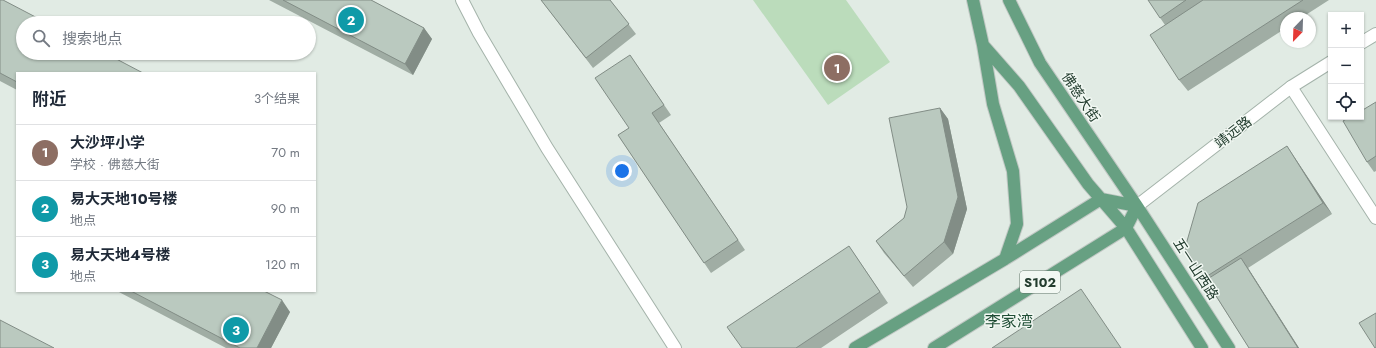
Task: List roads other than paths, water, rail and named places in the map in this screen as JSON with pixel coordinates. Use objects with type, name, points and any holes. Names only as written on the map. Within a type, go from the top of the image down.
[{"type":"main road","name":"S102","points":[[855,348],[1005,259],[1016,224],[1013,171],[993,104],[983,45],[973,0]]},
{"type":"main road","name":"佛慈大街","points":[[1009,0],[1040,63],[1137,206]]},
{"type":"main road","points":[[983,45],[1019,86],[1088,184],[1126,228],[1202,348]]},
{"type":"main road","points":[[1005,259],[1101,199],[1137,206],[1126,228]]},
{"type":"main road","name":"五一山西路","points":[[1137,206],[1229,348]]},
{"type":"main road","name":"S102","points":[[934,348],[1126,228]]},
{"type":"street","points":[[462,0],[479,33],[547,148],[675,348]]},
{"type":"street","points":[[1364,41],[1376,34]]},
{"type":"street","name":"靖远路","points":[[1137,206],[1291,87],[1328,64]]},
{"type":"street","points":[[1291,87],[1376,218]]},
{"type":"place","name":"易大天地10号楼","points":[[351,20]]},
{"type":"place","name":"大沙坪小学","points":[[837,68]]},
{"type":"place","name":"易大天地4号楼","points":[[236,330]]},
{"type":"district","name":"李家湾","points":[[1009,321]]}]
